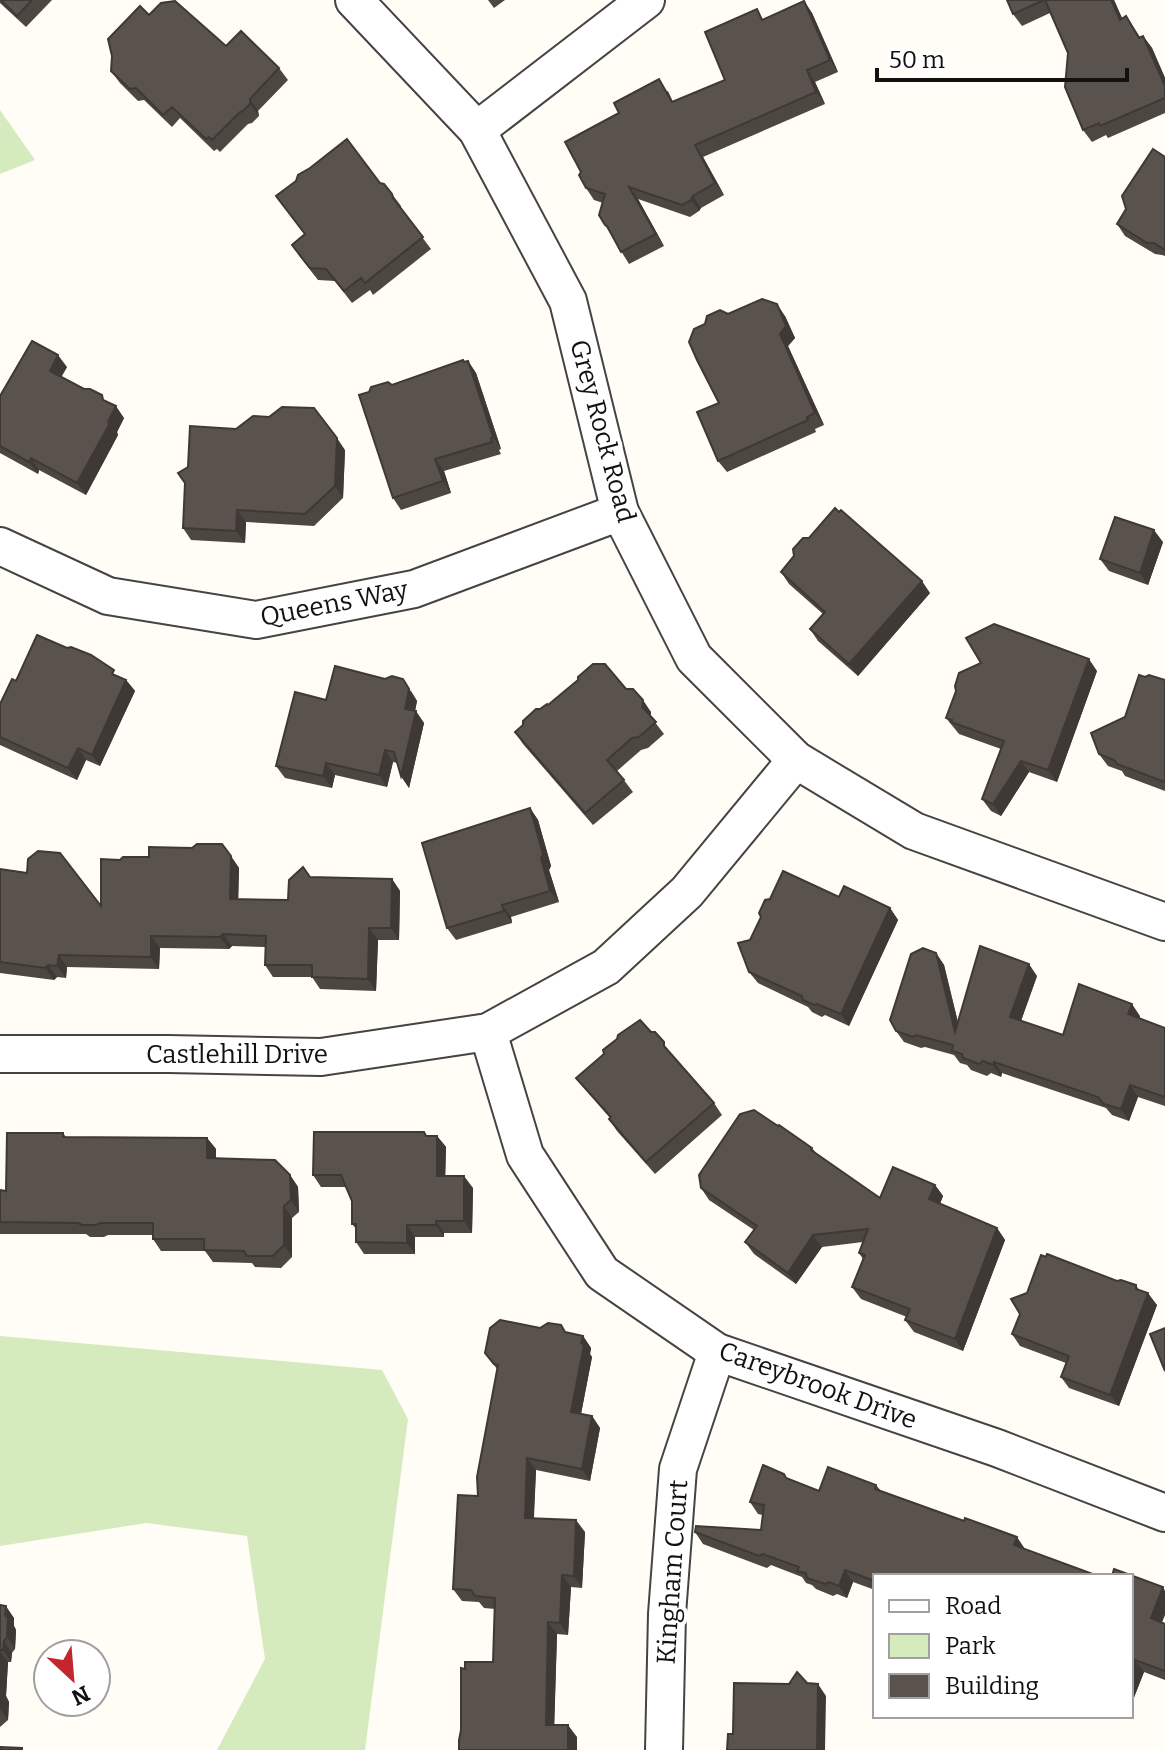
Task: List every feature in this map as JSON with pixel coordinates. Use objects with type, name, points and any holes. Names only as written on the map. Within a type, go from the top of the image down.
[{"type":"street","name":"Grey Rock Road","points":[[354,0],[477,130],[568,301],[620,512],[694,658],[796,760],[914,831],[1165,922]]},
{"type":"street","points":[[477,130],[646,0]]},
{"type":"street","name":"Queens Way","points":[[0,546],[108,596],[256,620],[414,589],[620,512]]},
{"type":"street","name":"Castlehill Drive","points":[[0,1054],[321,1057],[488,1032],[606,967],[687,892],[796,760]]},
{"type":"street","name":"Careybrook Drive","points":[[488,1032],[525,1155],[602,1273],[717,1352],[997,1448],[1165,1513]]},
{"type":"street","name":"Kingham Court","points":[[664,1750],[667,1614],[678,1469],[717,1352]]},
{"type":"green space","points":[[0,110],[35,160],[0,174]]},
{"type":"green space","points":[[0,1336],[382,1370],[408,1419],[365,1750],[217,1750],[265,1659],[247,1536],[146,1523],[0,1546]]},
{"type":"building","points":[[1,0],[32,0],[17,16]]},
{"type":"building","points":[[1007,0],[1044,0],[1013,14]]},
{"type":"building","points":[[1045,0],[1111,0],[1120,20],[1126,16],[1139,38],[1143,36],[1165,86],[1165,98],[1100,126],[1099,123],[1083,130],[1065,87],[1068,53]]},
{"type":"building","points":[[175,1],[226,46],[241,31],[279,68],[250,99],[250,104],[212,140],[209,137],[206,139],[172,107],[163,115],[136,88],[130,89],[111,71],[108,39],[140,6],[149,15],[161,3]]},
{"type":"building","points":[[804,1],[830,60],[807,70],[816,92],[695,145],[715,183],[682,205],[629,187],[656,234],[621,252],[599,215],[605,194],[586,188],[565,142],[619,113],[614,103],[659,79],[672,102],[725,80],[705,32],[757,9],[762,20]]},
{"type":"building","points":[[347,139],[423,237],[365,283],[361,278],[344,291],[326,269],[310,268],[292,245],[305,234],[276,196],[296,181],[298,175]]},
{"type":"building","points":[[1153,149],[1165,157],[1165,250],[1154,243],[1147,243],[1117,224],[1126,209],[1122,196]]},
{"type":"building","points":[[762,299],[777,304],[786,326],[780,334],[815,413],[807,417],[808,420],[718,461],[697,412],[719,403],[689,342],[694,329],[705,324],[707,316],[720,310],[728,314]]},
{"type":"building","points":[[32,341],[58,355],[50,371],[102,395],[103,400],[116,406],[77,483],[31,458],[29,462],[0,446],[0,396]]},
{"type":"building","points":[[463,360],[468,361],[492,442],[435,459],[443,481],[393,498],[359,395],[369,392],[371,387],[388,382],[392,385]]},
{"type":"building","points":[[282,407],[314,408],[337,438],[335,486],[305,514],[237,510],[236,531],[183,528],[185,483],[178,473],[188,467],[190,426],[236,429],[253,416],[269,417]]},
{"type":"building","points":[[835,508],[922,581],[849,664],[810,629],[825,612],[781,572],[794,556],[793,549],[803,538],[809,538]]},
{"type":"building","points":[[1115,517],[1154,530],[1140,573],[1100,559]]},
{"type":"building","points":[[994,624],[1089,659],[1048,770],[1021,761],[993,804],[982,799],[1004,741],[946,718],[959,673],[981,663],[966,638]]},
{"type":"building","points":[[37,635],[91,655],[114,670],[112,674],[126,680],[92,755],[78,748],[68,768],[0,737],[0,704],[12,679],[16,681]]},
{"type":"building","points":[[593,664],[605,664],[626,689],[633,689],[643,700],[642,707],[656,722],[607,760],[624,780],[585,813],[515,732],[536,709],[548,705]]},
{"type":"building","points":[[335,666],[385,679],[392,676],[403,679],[409,689],[405,709],[416,711],[401,776],[394,752],[385,750],[379,775],[326,763],[323,776],[276,766],[295,692],[326,700]]},
{"type":"building","points":[[1139,675],[1165,680],[1165,782],[1099,754],[1091,733],[1125,717]]},
{"type":"building","points":[[530,808],[550,891],[502,905],[504,911],[447,928],[422,843]]},
{"type":"building","points":[[197,844],[222,844],[231,856],[230,899],[288,900],[289,880],[303,867],[310,877],[392,879],[391,928],[369,928],[368,979],[312,977],[312,965],[265,965],[266,936],[223,934],[220,937],[151,936],[151,957],[59,955],[57,966],[48,965],[45,968],[0,962],[0,869],[27,873],[28,859],[38,851],[60,853],[101,906],[101,859],[149,857],[149,847],[192,848]]},
{"type":"building","points":[[783,871],[839,897],[844,886],[890,908],[841,1014],[803,1000],[802,996],[749,972],[738,943],[750,940],[765,900],[770,899]]},
{"type":"building","points":[[980,946],[1029,964],[1010,1017],[1063,1035],[1079,984],[1132,1004],[1128,1014],[1165,1028],[1165,1097],[1130,1085],[1121,1109],[1104,1104],[1098,1097],[994,1062],[993,1065],[983,1061],[979,1064],[963,1058],[962,1054],[952,1051],[953,1045],[896,1031],[890,1020],[911,954],[923,948],[936,953],[955,1032]]},
{"type":"building","points":[[640,1020],[664,1042],[664,1046],[714,1103],[646,1162],[576,1078],[604,1054],[603,1050],[618,1035]]},
{"type":"building","points":[[754,1110],[880,1198],[893,1167],[935,1185],[929,1199],[997,1228],[955,1339],[905,1320],[910,1309],[852,1287],[865,1255],[859,1253],[868,1229],[813,1235],[788,1273],[745,1242],[757,1226],[701,1188],[699,1175],[740,1114]]},
{"type":"building","points":[[314,1132],[424,1132],[426,1136],[437,1136],[437,1176],[464,1176],[464,1221],[407,1225],[407,1243],[356,1242],[352,1201],[341,1175],[313,1175]]},
{"type":"building","points":[[7,1133],[63,1133],[63,1137],[207,1138],[207,1158],[275,1160],[290,1175],[291,1200],[284,1206],[284,1245],[273,1256],[247,1256],[244,1251],[204,1250],[204,1239],[153,1239],[153,1223],[82,1225],[0,1222],[0,1190],[6,1191]]},
{"type":"building","points":[[1047,1254],[1117,1281],[1136,1285],[1136,1289],[1148,1293],[1110,1395],[1061,1377],[1069,1356],[1012,1334],[1020,1314],[1011,1299],[1027,1293],[1041,1255],[1046,1257]]},
{"type":"building","points":[[500,1320],[540,1328],[548,1323],[561,1325],[565,1332],[583,1336],[571,1412],[592,1416],[582,1469],[527,1458],[525,1518],[576,1520],[574,1576],[562,1575],[560,1623],[548,1622],[546,1725],[568,1725],[568,1750],[459,1750],[461,1668],[465,1669],[465,1662],[493,1662],[495,1598],[475,1596],[471,1590],[453,1589],[458,1495],[478,1496],[477,1477],[498,1365],[485,1353],[490,1328]]},
{"type":"building","points":[[1165,1328],[1165,1371],[1150,1334]]},
{"type":"building","points":[[763,1465],[819,1491],[828,1467],[876,1485],[875,1489],[1017,1537],[1014,1545],[1093,1574],[873,1574],[873,1580],[845,1570],[839,1586],[829,1582],[825,1584],[807,1578],[806,1573],[797,1571],[799,1567],[695,1532],[696,1526],[761,1530],[764,1505],[750,1502]]},
{"type":"building","points":[[1133,1576],[1163,1587],[1151,1618],[1165,1624],[1165,1671],[1135,1660],[1133,1666]]},
{"type":"building","points":[[0,1605],[6,1606],[5,1615],[8,1618],[3,1650],[0,1650]]},
{"type":"building","points":[[797,1672],[807,1683],[818,1684],[817,1750],[727,1750],[728,1734],[733,1734],[734,1683],[789,1684]]},
{"type":"building","points":[[0,1747],[22,1748],[22,1750],[0,1750]]}]
